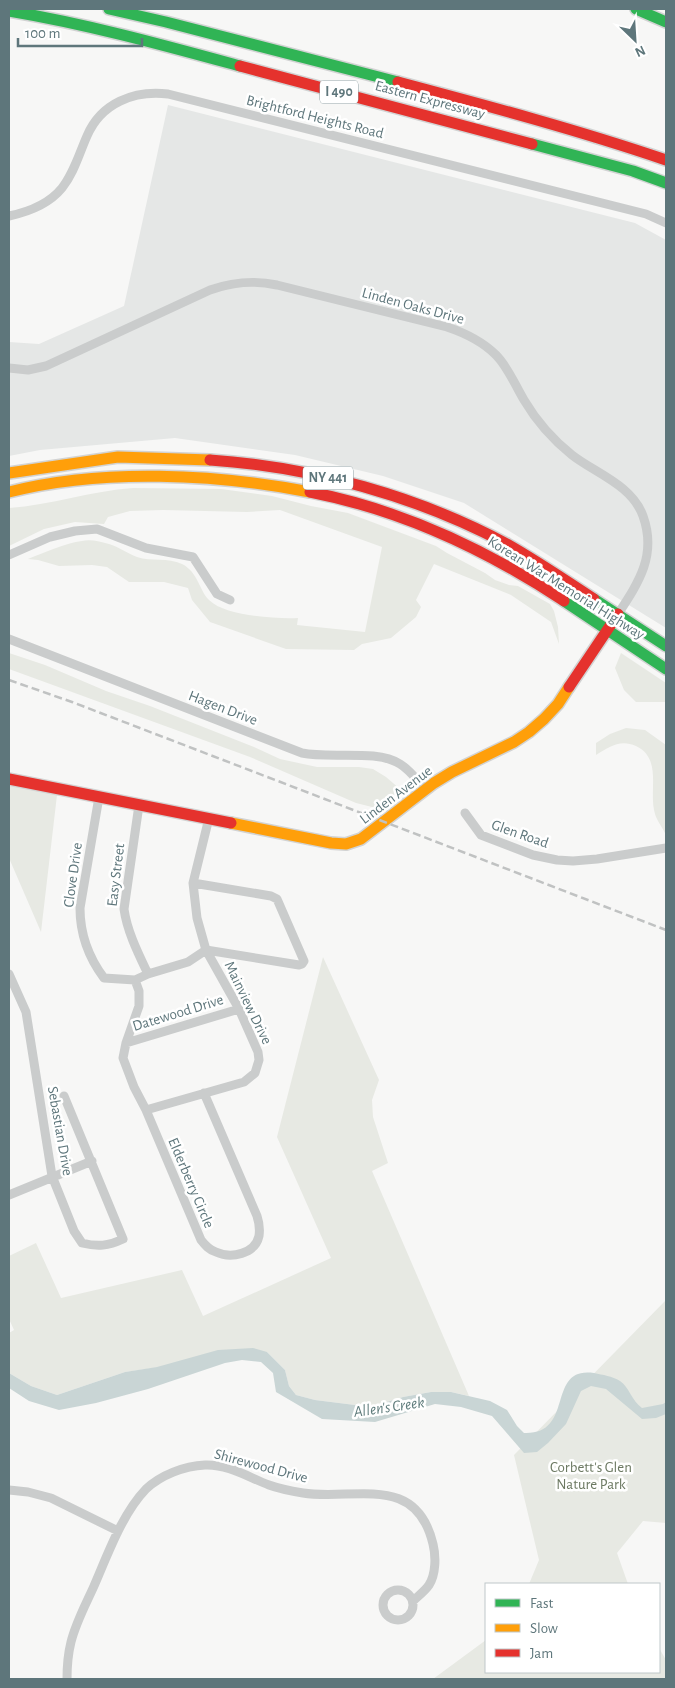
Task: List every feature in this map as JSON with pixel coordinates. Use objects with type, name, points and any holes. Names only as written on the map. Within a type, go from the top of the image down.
[{"type":"main road","name":"Eastern Expressway","points":[[109,9],[166,22],[465,100],[666,160]]},
{"type":"main road","points":[[636,9],[666,22]]},
{"type":"main road","name":"Eastern Expressway","points":[[9,11],[56,19],[140,39],[633,171],[666,183]]},
{"type":"main road","name":"Korean War Memorial Highway","points":[[9,473],[111,457],[129,457],[209,460],[266,466],[318,475],[401,498],[498,539],[528,556],[666,646]]},
{"type":"main road","name":"Korean War Memorial Highway","points":[[9,492],[74,480],[136,476],[202,477],[266,483],[327,495],[411,521],[448,536],[508,567],[545,589],[666,669]]},
{"type":"main road","name":"Linden Avenue","points":[[9,779],[330,843],[342,844],[355,841],[373,831],[424,789],[452,772],[514,742],[536,726],[558,704],[618,614]]},
{"type":"street","name":"Brightford Heights Road","points":[[9,216],[46,202],[60,190],[70,176],[90,129],[107,109],[118,101],[132,95],[155,92],[646,214],[666,223]]},
{"type":"street","name":"Linden Oaks Drive","points":[[9,368],[28,370],[46,366],[210,290],[226,284],[244,282],[277,285],[461,332],[486,346],[497,356],[546,432],[574,456],[627,492],[637,503],[643,514],[647,529],[648,553],[640,580],[618,614]]},
{"type":"street","points":[[9,555],[50,537],[74,531],[96,529],[146,548],[193,557],[217,594],[230,600]]},
{"type":"street","name":"Hagen Drive","points":[[9,639],[302,753],[387,758],[400,764],[424,789]]},
{"type":"street","name":"Clove Drive","points":[[99,797],[80,908],[80,918],[88,950],[104,978],[135,980],[148,974],[188,962],[206,950]]},
{"type":"street","name":"Easy Street","points":[[139,805],[124,909],[125,919],[148,974]]},
{"type":"street","name":"Glen Road","points":[[465,813],[481,835],[533,855],[557,860],[597,859],[666,848]]},
{"type":"street","points":[[193,883],[278,899],[304,961],[302,964],[206,950],[197,918],[193,883],[209,818]]},
{"type":"street","name":"Mainview Drive","points":[[146,1110],[244,1082],[255,1073],[258,1067],[258,1052],[239,1009],[206,950]]},
{"type":"street","name":"Sebastian Drive","points":[[9,974],[26,1012],[52,1176],[74,1231],[82,1243],[102,1246],[111,1245],[123,1238],[64,1096]]},
{"type":"street","name":"Elderberry Circle","points":[[135,980],[139,991],[138,1006],[123,1058],[200,1240],[217,1253],[228,1256],[239,1254],[255,1244],[259,1236],[257,1216],[204,1093]]},
{"type":"street","name":"Datewood Drive","points":[[126,1043],[239,1009]]},
{"type":"street","points":[[9,1195],[92,1161]]},
{"type":"street","name":"Shirewood Drive","points":[[67,1679],[67,1659],[76,1625],[118,1531],[132,1507],[146,1489],[159,1479],[175,1471],[205,1465],[220,1466],[238,1471],[270,1485],[304,1493],[374,1493],[388,1495],[400,1500],[415,1510],[429,1532],[435,1554],[434,1570],[429,1584],[413,1601]]},
{"type":"street","points":[[9,1490],[28,1492],[51,1498],[118,1531]]},
{"type":"shaded area","points":[[168,105],[635,223],[666,240],[666,628],[464,503],[383,476],[295,455],[175,438],[40,450],[9,456],[9,342],[39,344],[124,306]]},
{"type":"green space","points":[[133,488],[221,489],[272,496],[348,513],[436,546],[495,580],[518,586],[550,604],[558,627],[559,644],[551,622],[511,595],[434,564],[416,600],[421,607],[416,617],[391,638],[362,644],[354,650],[286,649],[210,622],[192,600],[188,588],[164,582],[129,582],[107,567],[92,565],[59,566],[28,559],[76,542],[89,540],[113,545],[137,557],[182,564],[195,576],[209,600],[226,610],[264,617],[298,618],[297,625],[365,632],[382,547],[280,510],[247,512],[130,511],[108,517],[104,524],[75,522],[44,529],[9,546],[9,508]]},
{"type":"green space","points":[[9,653],[150,706],[280,759],[317,767],[373,769],[400,789],[380,809],[356,803],[250,757],[9,669]]},
{"type":"green space","points":[[621,653],[666,683],[666,702],[636,702],[624,690],[615,668]]},
{"type":"green space","points":[[626,728],[645,730],[666,745],[666,835],[655,814],[652,767],[644,752],[636,746],[625,743],[610,747],[596,755],[596,743],[610,734]]},
{"type":"green space","points":[[9,785],[57,795],[41,932],[9,858]]},
{"type":"green space","points":[[323,957],[379,1080],[372,1100],[373,1117],[388,1163],[372,1171],[469,1396],[451,1392],[431,1392],[403,1397],[377,1405],[355,1405],[315,1400],[296,1395],[289,1386],[285,1370],[267,1352],[125,1372],[57,1395],[31,1386],[9,1373],[9,1333],[14,1330],[9,1319],[9,1256],[36,1243],[61,1298],[182,1270],[203,1316],[331,1258],[277,1137]]},
{"type":"green space","name":"Corbett's Glen Nature Park","points":[[666,1300],[666,1523],[643,1521],[617,1553],[628,1583],[529,1583],[539,1560],[514,1455]]},
{"type":"green space","points":[[485,1641],[485,1673],[660,1673],[660,1650],[666,1660],[666,1679],[433,1679]]},
{"type":"water","name":"Allen's Creek","points":[[253,1348],[267,1352],[285,1370],[289,1386],[296,1395],[315,1400],[355,1405],[377,1405],[403,1397],[431,1392],[451,1392],[490,1401],[507,1410],[524,1433],[540,1431],[550,1423],[556,1413],[564,1389],[570,1380],[579,1374],[594,1373],[620,1381],[642,1408],[666,1402],[666,1414],[656,1418],[642,1419],[606,1389],[591,1386],[581,1391],[566,1424],[548,1443],[537,1452],[524,1453],[492,1416],[461,1407],[435,1404],[375,1422],[322,1419],[276,1392],[273,1373],[261,1362],[242,1360],[225,1363],[148,1389],[96,1403],[59,1410],[29,1401],[9,1388],[9,1373],[31,1386],[57,1395],[125,1372],[157,1367],[218,1350]]},
{"type":"railway","points":[[9,680],[72,702],[666,930]]},
{"type":"traffic: fast","points":[[109,9],[398,82]]},
{"type":"traffic: fast","points":[[636,9],[666,22]]},
{"type":"traffic: fast","points":[[9,11],[96,29],[240,66]]},
{"type":"traffic: fast","points":[[532,144],[633,171],[666,183]]},
{"type":"traffic: fast","points":[[594,599],[666,646]]},
{"type":"traffic: fast","points":[[564,601],[666,669]]},
{"type":"traffic: slow","points":[[9,473],[118,457],[210,460]]},
{"type":"traffic: slow","points":[[9,492],[45,484],[82,479],[159,476],[236,481],[310,492]]},
{"type":"traffic: slow","points":[[231,823],[331,843],[346,844],[361,839],[434,783],[452,772],[514,742],[529,732],[558,704],[569,687]]},
{"type":"traffic: jam","points":[[240,66],[532,144]]},
{"type":"traffic: jam","points":[[398,82],[566,128],[666,160]]},
{"type":"traffic: jam","points":[[210,460],[287,469],[326,477],[401,498],[473,527],[507,544],[594,599]]},
{"type":"traffic: jam","points":[[310,492],[378,509],[443,534],[505,565],[564,601]]},
{"type":"traffic: jam","points":[[569,687],[618,614]]},
{"type":"traffic: jam","points":[[9,779],[231,823]]}]
